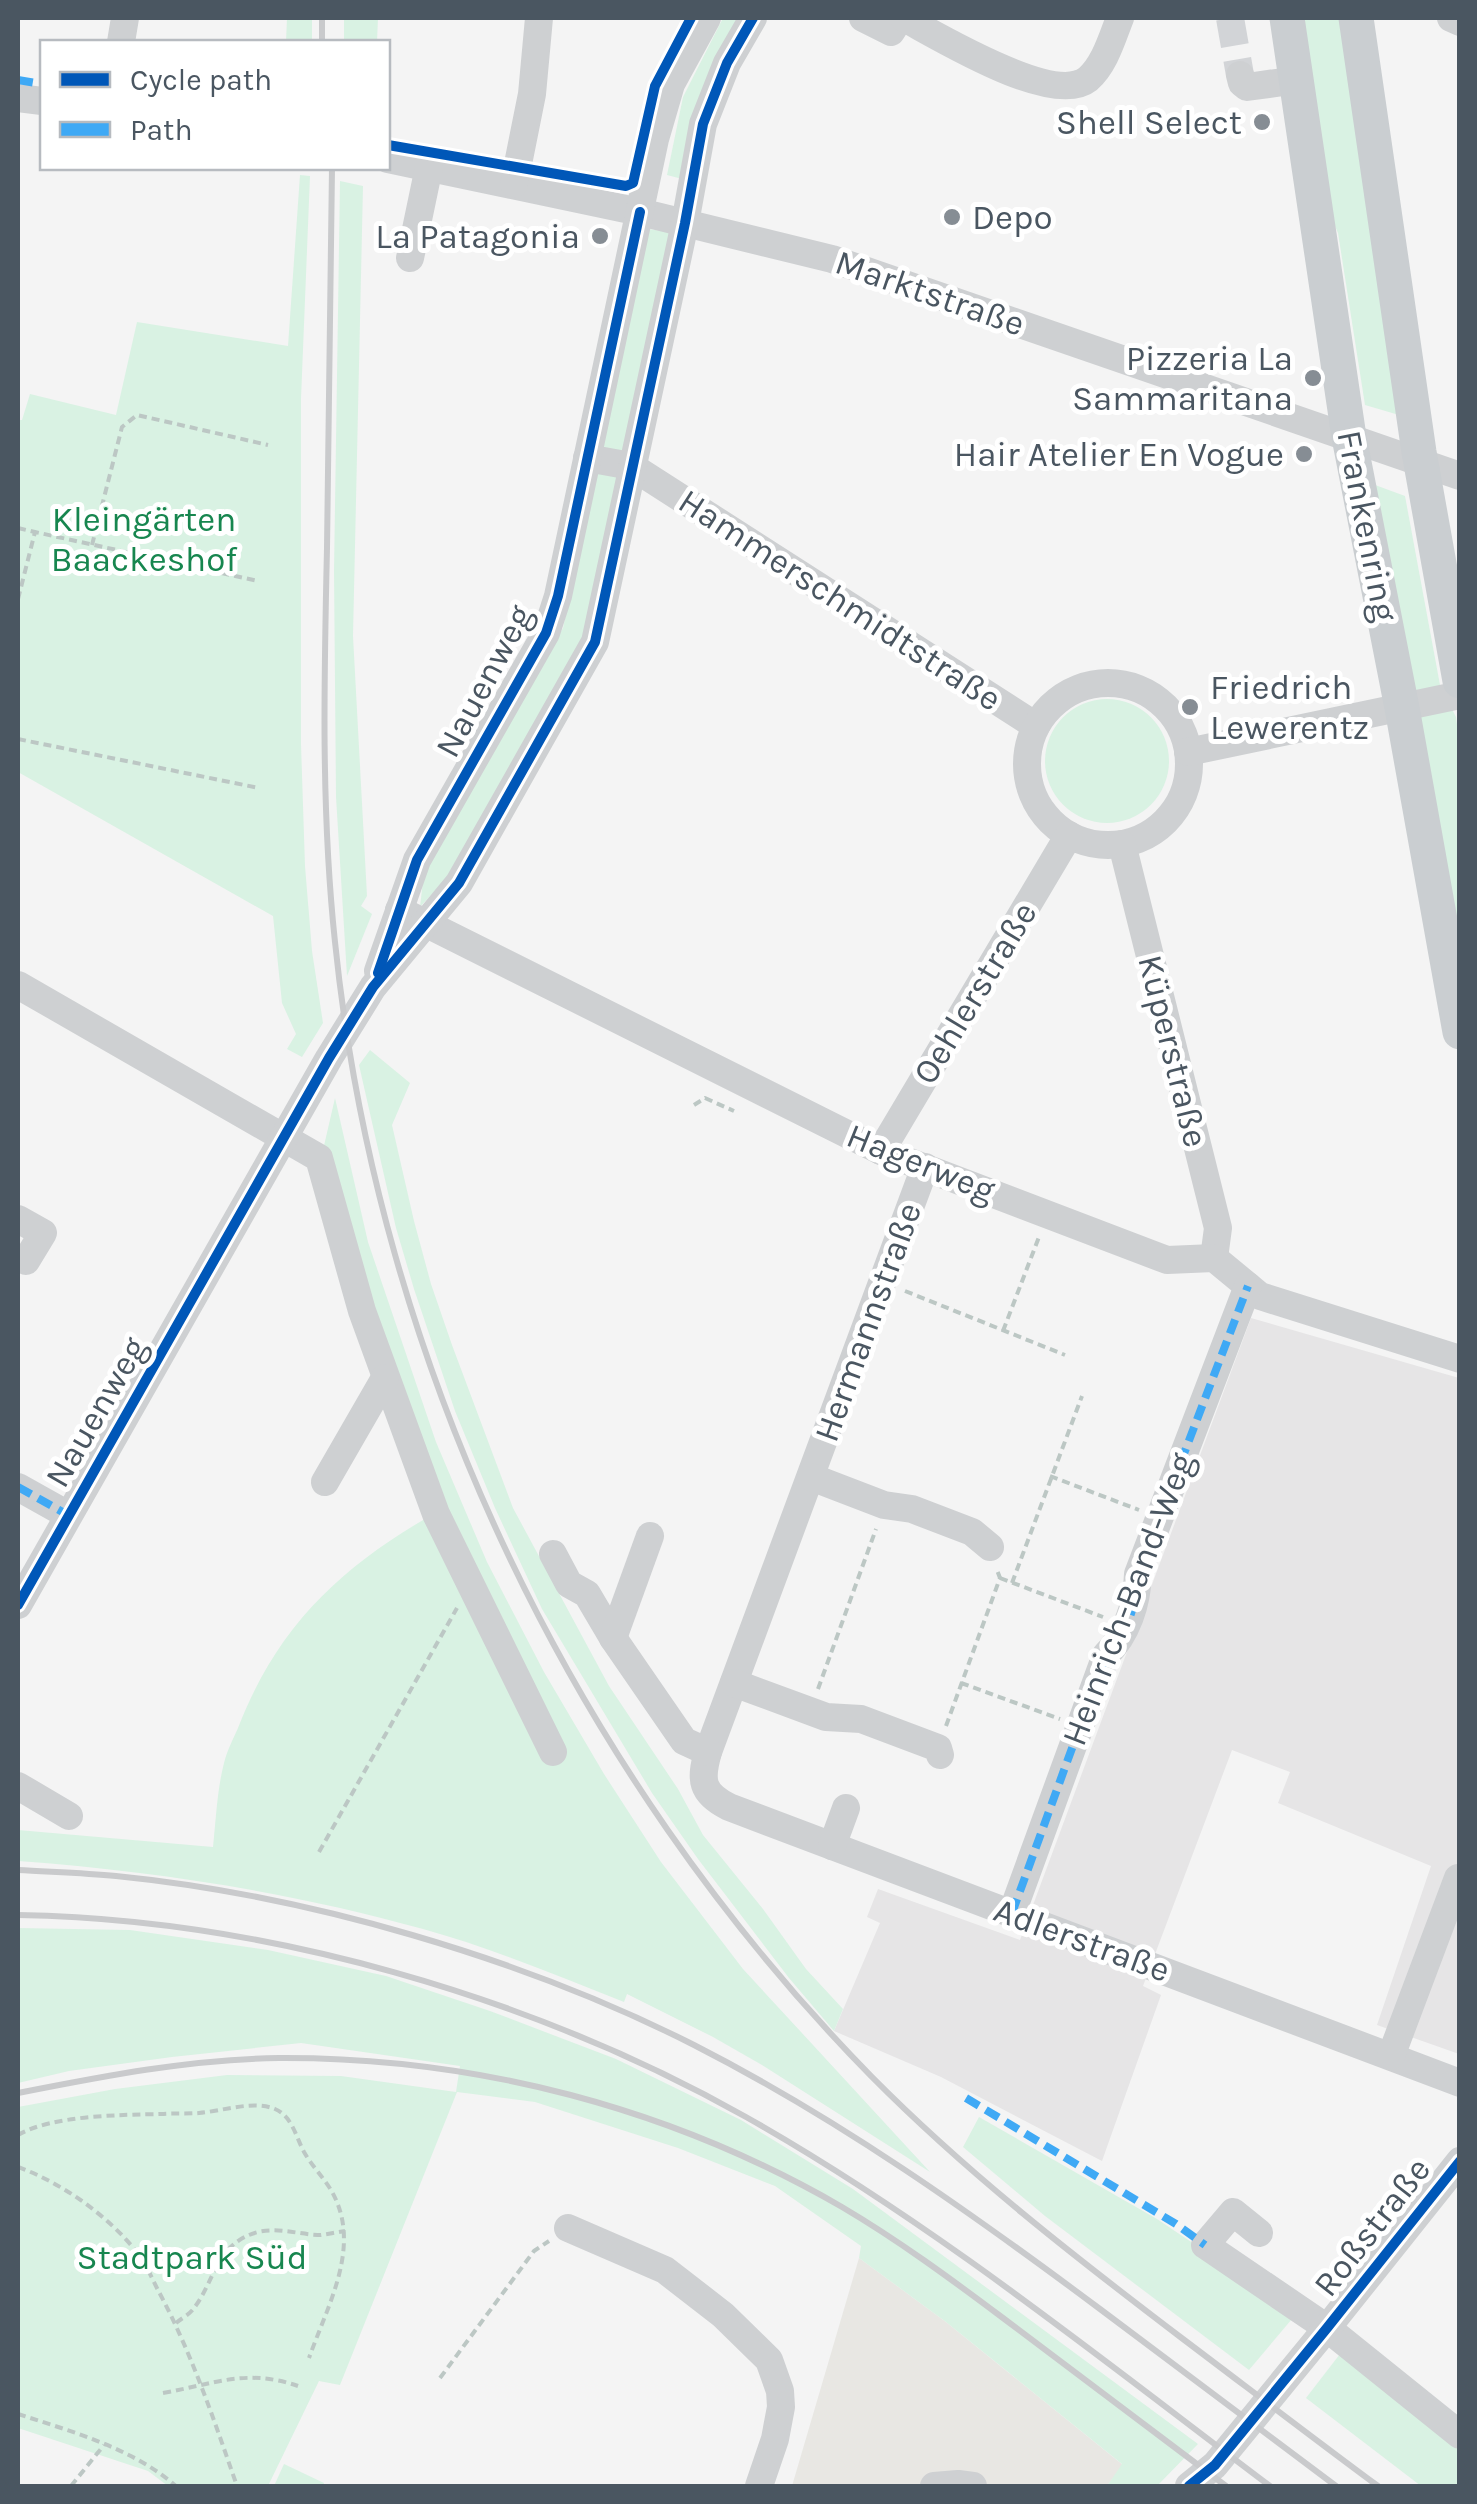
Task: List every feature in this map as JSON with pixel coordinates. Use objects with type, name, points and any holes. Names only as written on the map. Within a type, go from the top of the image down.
[{"type":"main road","name":"Frankenring","points":[[1287,18],[1348,437],[1460,1032]]},
{"type":"main road","name":"Frankenring","points":[[1356,18],[1421,462],[1460,681]]},
{"type":"street","points":[[514,184],[532,94],[538,18]]},
{"type":"street","name":"Nauenweg","points":[[373,987],[417,860],[546,633],[558,596],[655,139],[671,84],[706,18]]},
{"type":"street","name":"Nauenweg","points":[[18,1605],[329,1058],[373,987],[460,883],[594,642],[703,124],[727,63],[753,18]]},
{"type":"street","points":[[864,18],[892,32],[902,18],[1002,68],[1059,86],[1076,86],[1088,78],[1100,64],[1120,18]]},
{"type":"street","points":[[1451,18],[1460,22]]},
{"type":"street","points":[[1240,76],[1246,87],[1297,80]]},
{"type":"street","name":"Marktstraße","points":[[390,159],[685,222],[832,259],[1460,476]]},
{"type":"street","points":[[410,258],[429,167]]},
{"type":"street","name":"Hammerschmidtstraße","points":[[587,458],[630,466],[1036,726]]},
{"type":"street","points":[[1101,684],[1121,684],[1158,700],[1182,732],[1188,752],[1184,793],[1174,812],[1160,827],[1122,844],[1086,842],[1069,835],[1052,823],[1030,787],[1027,766],[1036,726],[1048,709],[1072,692],[1101,684]]},
{"type":"street","points":[[1188,752],[1460,695]]},
{"type":"street","name":"Oehlerstraße","points":[[882,1151],[1069,835]]},
{"type":"street","name":"Küperstraße","points":[[1122,844],[1218,1228],[1214,1258]]},
{"type":"street","name":"Hagerweg","points":[[399,910],[882,1151],[1167,1260],[1214,1258]]},
{"type":"street","points":[[18,985],[319,1158],[384,1378],[436,1514],[553,1752]]},
{"type":"street","name":"Hermannstraße","points":[[708,1792],[703,1780],[708,1752],[925,1168]]},
{"type":"street","points":[[18,1219],[43,1233],[26,1261]]},
{"type":"street","points":[[1214,1258],[1260,1296],[1460,1360]]},
{"type":"street","name":"Heinrich-Band-Weg","points":[[1012,1914],[1106,1655],[1120,1640],[1126,1626],[1137,1593],[1138,1574],[1248,1286]]},
{"type":"street","points":[[325,1482],[384,1378]]},
{"type":"street","name":"Hermannstraße","points":[[812,1477],[884,1506],[912,1509],[957,1526],[990,1547]]},
{"type":"street","points":[[18,1487],[68,1515]]},
{"type":"street","points":[[613,1638],[650,1536]]},
{"type":"street","points":[[553,1554],[569,1584],[587,1594],[684,1740],[708,1752]]},
{"type":"street","points":[[734,1683],[826,1718],[861,1719],[939,1751]]},
{"type":"street","points":[[18,1786],[69,1816]]},
{"type":"street","name":"Adlerstraße","points":[[708,1792],[729,1808],[842,1858],[1012,1914],[1460,2084]]},
{"type":"street","points":[[842,1858],[846,1808]]},
{"type":"street","points":[[1390,2056],[1458,1878]]},
{"type":"street","name":"Roßstraße","points":[[1189,2486],[1215,2464],[1460,2161]]},
{"type":"street","points":[[1259,2233],[1233,2212],[1206,2245],[1327,2328],[1460,2435]]},
{"type":"street","points":[[568,2228],[665,2270],[723,2315],[769,2360],[780,2390],[781,2407],[775,2440],[759,2486]]},
{"type":"street","points":[[934,2486],[973,2486]]},
{"type":"path","points":[[92,545],[122,428],[137,415],[268,445]]},
{"type":"path","points":[[18,528],[258,581]]},
{"type":"path","points":[[18,599],[34,532]]},
{"type":"path","points":[[18,739],[259,788]]},
{"type":"path","points":[[694,1105],[706,1098],[734,1111]]},
{"type":"path","points":[[1003,1331],[1047,1214]]},
{"type":"path","points":[[882,1283],[1065,1356]]},
{"type":"path","points":[[1012,1583],[1082,1396]]},
{"type":"path","points":[[1050,1476],[1160,1518]]},
{"type":"path","points":[[810,1711],[884,1506]]},
{"type":"path","points":[[939,1751],[1000,1578],[990,1547]]},
{"type":"path","points":[[1000,1578],[1126,1626]]},
{"type":"path","points":[[319,1852],[462,1597],[473,1592]]},
{"type":"path","points":[[961,1683],[1079,1726]]},
{"type":"path","points":[[18,2135],[44,2125],[106,2116],[261,2105],[278,2109],[288,2118],[306,2155],[332,2191],[345,2231],[344,2258],[309,2358]]},
{"type":"path","points":[[18,2167],[38,2174],[84,2204],[116,2229],[139,2255],[176,2323],[237,2486]]},
{"type":"path","points":[[440,2378],[534,2251],[568,2228]]},
{"type":"path","points":[[176,2323],[192,2312],[215,2266],[243,2239],[272,2230],[320,2235],[345,2231]]},
{"type":"path","points":[[163,2393],[246,2376],[276,2378],[298,2386]]},
{"type":"path","points":[[18,2414],[148,2463],[176,2486]]},
{"type":"path","points":[[71,2486],[104,2445]]},
{"type":"shaded area","points":[[1251,1318],[1459,1378],[1459,2054],[1377,2025],[1431,1866],[1278,1803],[1290,1772],[1232,1750],[1143,1986],[1161,1995],[1102,2161],[941,2077],[834,2031],[880,1923],[867,1917],[878,1889],[1020,1940]]},
{"type":"shaded area","points":[[859,2258],[946,2322],[1123,2465],[1107,2486],[792,2486]]},
{"type":"green space","points":[[287,18],[312,18],[312,40],[286,40]]},
{"type":"green space","points":[[344,18],[378,18],[377,40],[344,40]]},
{"type":"green space","points":[[723,18],[743,18],[686,180],[667,175],[683,97]]},
{"type":"green space","points":[[1296,18],[1342,18],[1399,415],[1365,405],[1338,233],[1324,201]]},
{"type":"green space","name":"Kleingärten Baackeshof","points":[[300,175],[310,176],[301,399],[301,744],[305,866],[323,1023],[302,1057],[287,1049],[296,1034],[282,1003],[273,916],[18,772],[18,420],[22,420],[30,394],[116,415],[137,322],[288,346]]},
{"type":"green space","points":[[340,181],[363,186],[353,636],[367,896],[361,906],[372,914],[347,976],[336,797],[334,571]]},
{"type":"green space","points":[[648,229],[670,232],[584,642],[455,869],[420,907],[425,863],[563,628]]},
{"type":"green space","points":[[1367,482],[1405,496],[1440,685],[1456,717],[1459,994]]},
{"type":"green space","points":[[1107,699],[1131,704],[1151,717],[1164,737],[1169,761],[1164,785],[1151,805],[1131,818],[1107,823],[1083,818],[1063,805],[1050,785],[1045,761],[1050,737],[1063,717],[1083,704]]},
{"type":"green space","points":[[370,1050],[410,1083],[392,1125],[414,1221],[452,1345],[513,1508],[609,1686],[678,1789],[703,1835],[806,1969],[843,2009],[834,2031],[698,1859],[652,1793],[542,1609],[455,1411],[414,1289],[359,1065]]},
{"type":"green space","points":[[335,1098],[368,1242],[436,1442],[487,1562],[544,1672],[661,1862],[743,1969],[930,2172],[762,2065],[627,1994],[624,2002],[474,1945],[323,1904],[171,1877],[18,1861],[18,1830],[213,1847],[225,1759],[271,1660],[291,1631],[339,1580],[430,1516],[434,1495],[323,1150]]},
{"type":"green space","name":"Stadtpark Süd","points":[[18,1928],[130,1930],[268,1950],[386,1976],[616,2059],[741,2120],[853,2189],[1198,2444],[1157,2486],[1107,2486],[1122,2464],[946,2322],[859,2258],[861,2246],[775,2186],[678,2148],[535,2102],[457,2092],[340,2385],[319,2381],[268,2486],[168,2486],[148,2471],[18,2428],[18,2107],[115,2089],[227,2075],[341,2076],[456,2092],[460,2066],[301,2043],[69,2071],[18,2083]]},
{"type":"green space","points":[[979,2117],[1157,2219],[1297,2313],[1249,2370],[1045,2216],[963,2147]]},
{"type":"green space","points":[[1340,2354],[1459,2448],[1459,2486],[1421,2486],[1306,2398]]},
{"type":"green space","points":[[284,2464],[324,2483],[323,2486],[274,2486]]},
{"type":"tunnel","points":[[1230,18],[1240,75]]},
{"type":"railway","points":[[322,18],[322,40]]},
{"type":"railway","points":[[332,170],[325,745],[327,844],[335,942],[358,1100],[395,1255],[445,1407],[508,1554],[582,1696],[668,1830],[764,1958],[871,2076],[983,2180],[1062,2245],[1378,2486]]},
{"type":"railway","points":[[18,1870],[188,1885],[337,1915],[486,1958],[628,2014],[748,2074],[903,2168],[1336,2486]]},
{"type":"railway","points":[[18,1915],[205,1931],[394,1972],[576,2035],[663,2074],[815,2158],[949,2246],[1270,2486]]},
{"type":"railway","points":[[18,2093],[180,2065],[279,2058],[353,2060],[499,2079],[641,2116],[777,2172],[863,2220],[964,2289],[1226,2486]]},
{"type":"marked path","points":[[18,80],[40,84]]},
{"type":"marked path","points":[[1012,1913],[1106,1655],[1130,1618],[1138,1574],[1248,1286]]},
{"type":"marked path","points":[[18,1487],[68,1515]]},
{"type":"marked path","points":[[966,2098],[1205,2245]]},
{"type":"cycle path","points":[[390,145],[626,186],[633,183],[655,86],[691,18]]},
{"type":"cycle path","points":[[18,1605],[329,1058],[373,987],[459,883],[595,642],[703,124],[727,63],[753,18]]},
{"type":"cycle path","points":[[378,973],[417,860],[546,633],[558,596],[640,212]]},
{"type":"cycle path","points":[[1189,2486],[1215,2465],[1460,2161]]},
{"type":"place","name":"Shell Select","points":[[1262,122]]},
{"type":"place","name":"Depo","points":[[952,217]]},
{"type":"place","name":"La Patagonia","points":[[600,236]]},
{"type":"place","name":"Pizzeria La Sammaritana","points":[[1313,378]]},
{"type":"place","name":"Hair Atelier En Vogue","points":[[1304,454]]},
{"type":"place","name":"Friedrich Lewerentz","points":[[1190,707]]}]
